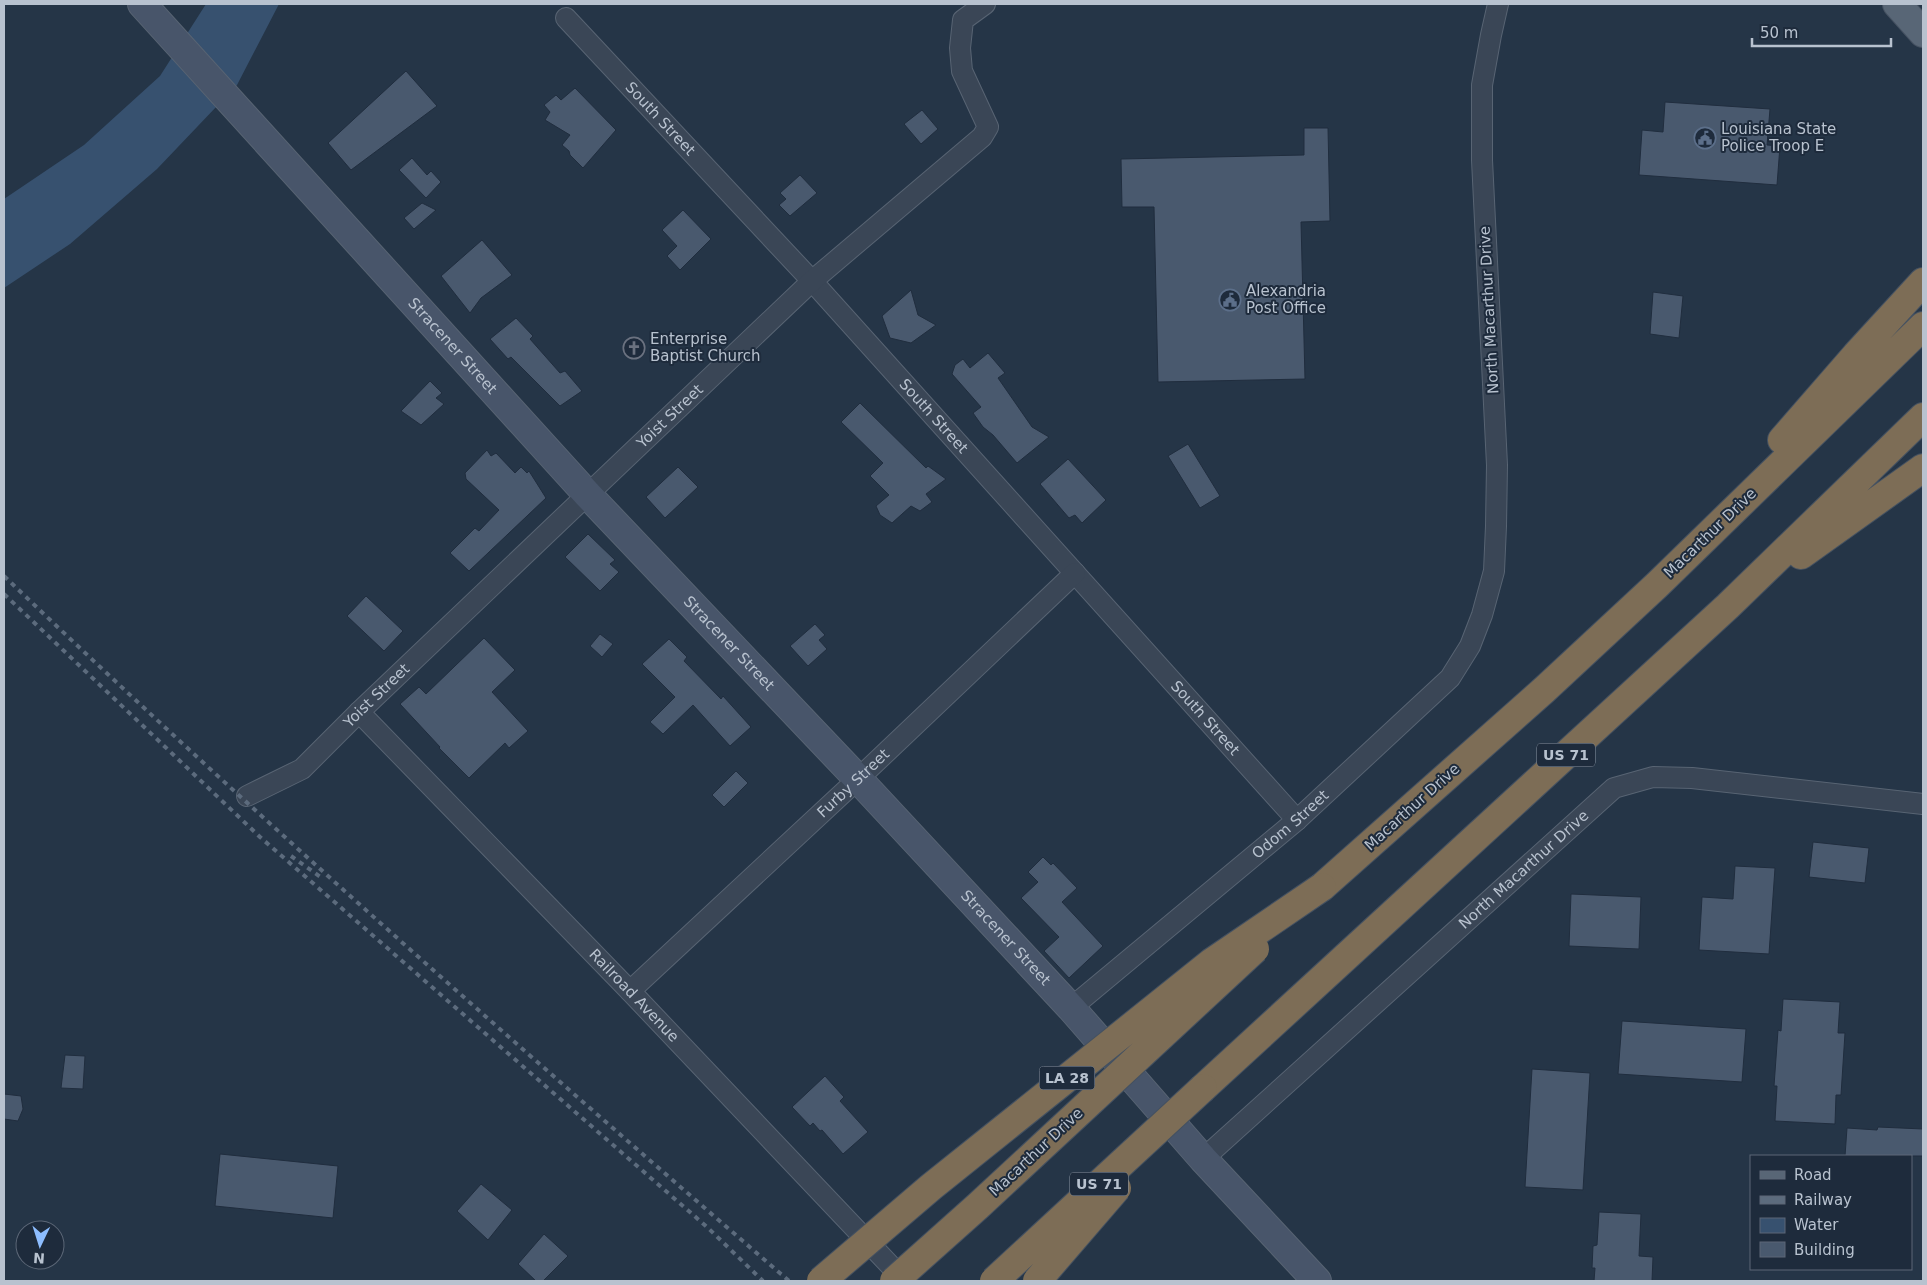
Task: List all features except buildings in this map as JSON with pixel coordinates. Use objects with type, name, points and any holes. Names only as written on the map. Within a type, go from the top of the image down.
[{"type":"highway","points":[[1656,585],[1923,282]]},
{"type":"highway","name":"Macarthur Drive","points":[[894,1281],[978,1206],[1322,887],[1544,690],[1656,585],[1923,326]]},
{"type":"highway","name":"US 71","points":[[994,1281],[1728,606],[1923,417]]},
{"type":"highway","points":[[1728,606],[1923,468]]},
{"type":"highway","name":"LA 28","points":[[820,1281],[939,1181],[1212,962],[1322,887]]},
{"type":"highway","points":[[1037,1281],[1203,1088]]},
{"type":"main road","points":[[1897,4],[1923,33]]},
{"type":"street","name":"Yoist Street","points":[[247,796],[302,769],[359,712],[812,281],[982,137],[988,127],[962,71],[960,48],[963,20],[985,4]]},
{"type":"street","name":"North Macarthur Drive","points":[[1482,616],[1494,571],[1497,465],[1482,160],[1482,85],[1490,35],[1498,4]]},
{"type":"street","name":"Stracener Street","points":[[143,5],[587,494],[858,779],[1071,1008],[1203,1159],[1317,1281]]},
{"type":"street","name":"South Street","points":[[566,18],[812,281],[1297,820]]},
{"type":"street","name":"Furby Street","points":[[630,990],[858,779],[1075,572]]},
{"type":"street","name":"Odom Street","points":[[1071,1008],[1297,820],[1450,678],[1470,646],[1482,616]]},
{"type":"street","name":"Railroad Avenue","points":[[359,712],[630,990],[906,1281]]},
{"type":"street","name":"North Macarthur Drive","points":[[1203,1159],[1614,788],[1653,777],[1692,778],[1923,804]]},
{"type":"water","points":[[206,4],[279,4],[237,85],[157,169],[70,244],[4,288],[4,199],[84,145],[160,76]]},
{"type":"railway","points":[[4,576],[294,845],[590,1108],[789,1281]]},
{"type":"railway","points":[[4,594],[260,837],[707,1227],[763,1281]]},
{"type":"railway","points":[[291,856],[322,878]]},
{"type":"place","name":"Louisiana State Police Troop E","points":[[1705,138]]},
{"type":"place","name":"Alexandria Post Office","points":[[1230,300]]},
{"type":"place","name":"Enterprise Baptist Church","points":[[634,348]]}]
